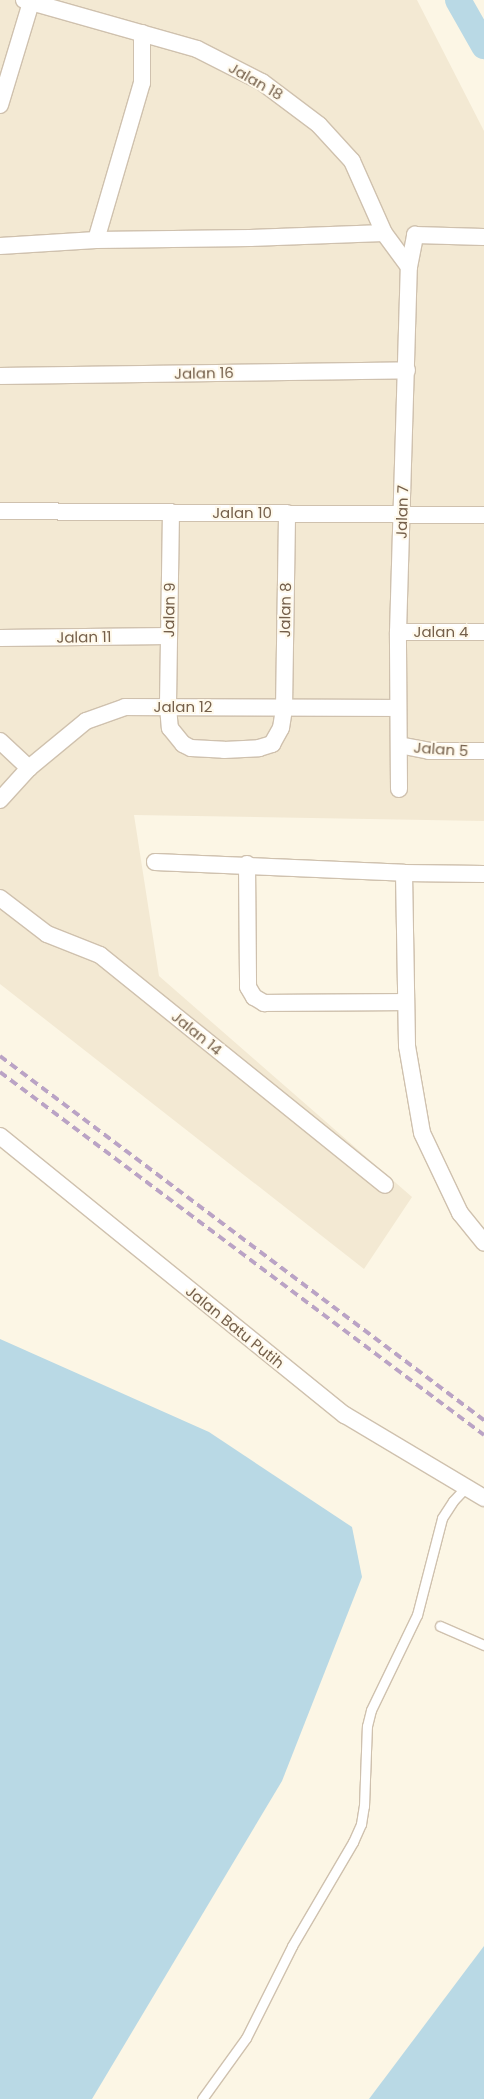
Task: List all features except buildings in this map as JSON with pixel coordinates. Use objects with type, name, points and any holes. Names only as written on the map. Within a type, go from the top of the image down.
[{"type":"street","name":"Jalan 18","points":[[27,1],[142,33],[205,53],[262,82],[319,125],[352,161],[384,233],[409,267]]},
{"type":"street","points":[[0,105],[27,1]]},
{"type":"street","points":[[96,240],[142,83],[142,33]]},
{"type":"street","points":[[0,246],[96,240],[250,238],[384,233]]},
{"type":"street","name":"Jalan 7","points":[[399,789],[398,632],[409,267],[414,235],[484,237]]},
{"type":"street","name":"Jalan 16","points":[[0,376],[407,370]]},
{"type":"street","name":"Jalan 10","points":[[0,511],[484,515]]},
{"type":"street","name":"Jalan 9","points":[[168,707],[171,512]]},
{"type":"street","name":"Jalan 8","points":[[168,707],[170,728],[183,744],[191,748],[224,750],[259,748],[272,744],[281,728],[284,708],[287,513]]},
{"type":"street","name":"Jalan 4","points":[[398,632],[484,632]]},
{"type":"street","name":"Jalan 11","points":[[0,638],[169,636]]},
{"type":"street","name":"Jalan 12","points":[[0,800],[29,768],[86,721],[126,707],[398,708]]},
{"type":"street","points":[[0,740],[29,768]]},
{"type":"street","name":"Jalan 5","points":[[399,745],[429,751],[484,751]]},
{"type":"street","points":[[155,862],[247,864],[404,873],[484,874]]},
{"type":"street","points":[[247,864],[248,987],[254,997],[264,1003],[406,1002]]},
{"type":"street","points":[[404,873],[407,1046],[422,1133],[460,1213],[484,1243]]},
{"type":"street","name":"Jalan 14","points":[[0,898],[47,934],[100,955],[385,1185]]},
{"type":"street","name":"Jalan Batu Putih","points":[[0,1136],[345,1415],[484,1498]]},
{"type":"lane","points":[[202,2099],[246,2038],[292,1946],[353,1842],[361,1824],[364,1806],[367,1726],[370,1710],[418,1615],[442,1518],[453,1501],[466,1487]]},
{"type":"lane","points":[[440,1626],[484,1645]]},
{"type":"shaded area","points":[[0,0],[417,0],[484,131],[484,821],[134,815],[159,976],[412,1197],[364,1269],[0,984]]},
{"type":"water","points":[[0,1339],[209,1432],[352,1527],[362,1577],[282,1781],[92,2099],[0,2099]]},
{"type":"water","points":[[484,1946],[484,2099],[369,2099]]},
{"type":"waterway","points":[[458,0],[484,46]]},
{"type":"railway","points":[[0,1056],[484,1420]]},
{"type":"railway","points":[[0,1072],[484,1435]]}]
